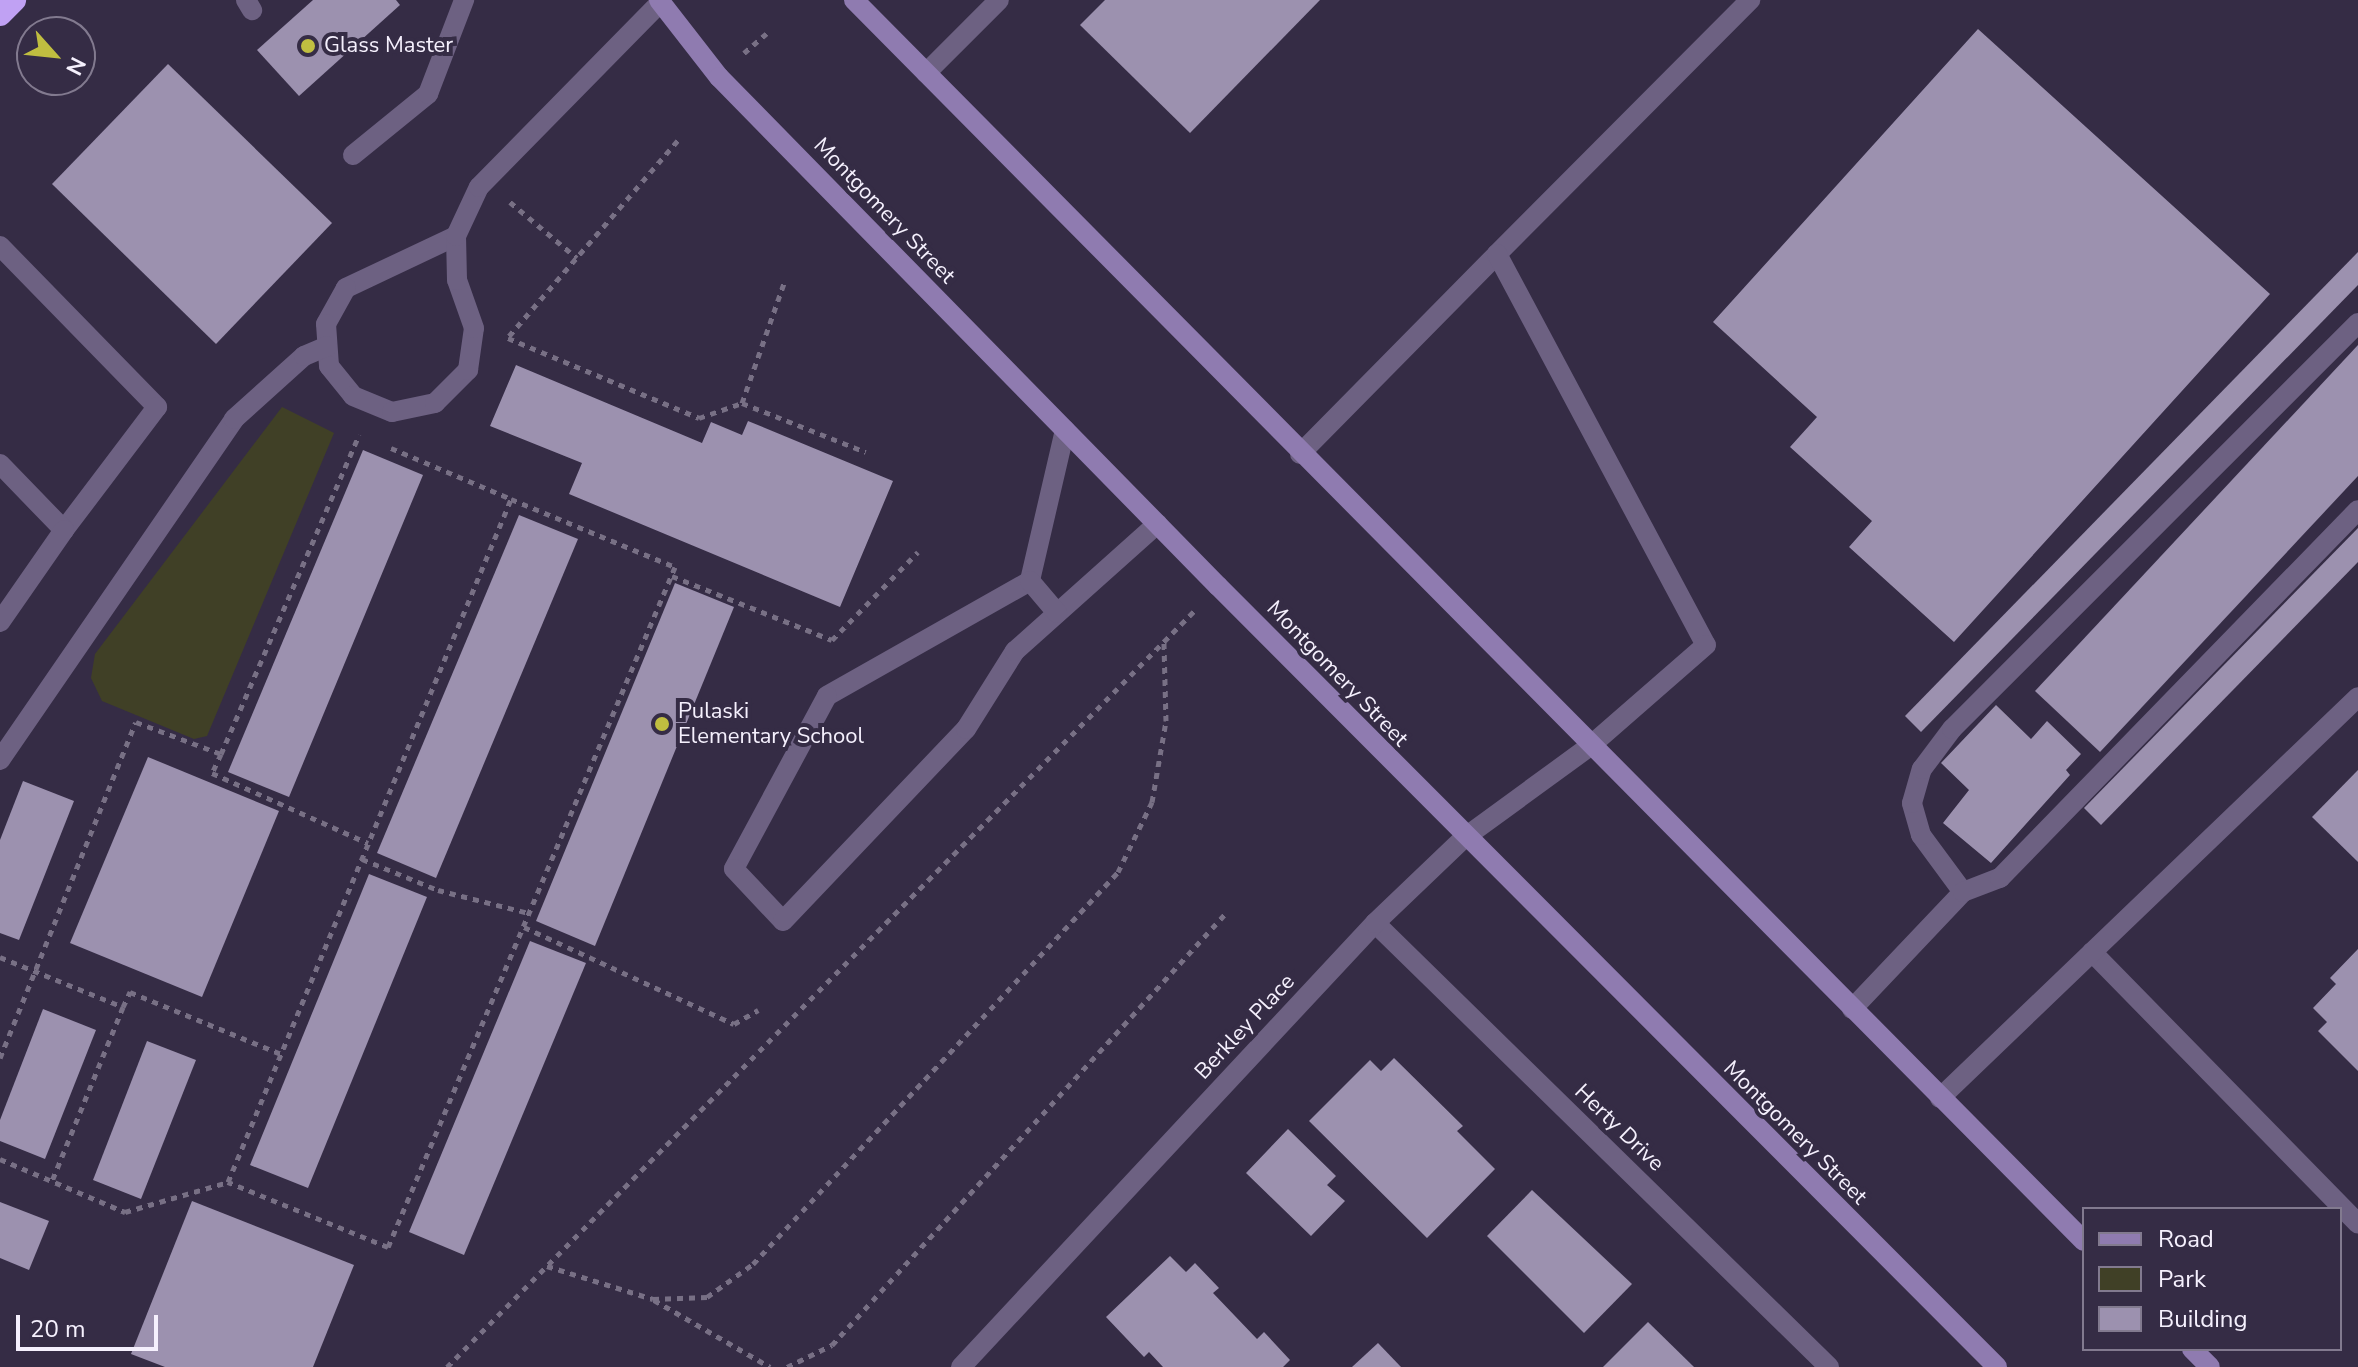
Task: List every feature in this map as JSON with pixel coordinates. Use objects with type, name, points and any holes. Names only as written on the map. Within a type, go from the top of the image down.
[{"type":"highway","points":[[0,14],[14,0]]},
{"type":"main road","points":[[854,0],[1589,747],[2082,1239]]},
{"type":"main road","name":"Montgomery Street","points":[[660,1],[719,77],[1464,838],[1997,1367]]},
{"type":"main road","points":[[2194,1351],[2210,1367]]},
{"type":"street","points":[[353,155],[428,94],[464,0]]},
{"type":"street","points":[[926,73],[999,0]]},
{"type":"street","points":[[1300,454],[1750,0]]},
{"type":"street","points":[[456,236],[346,288],[326,324],[327,346],[329,366],[353,396],[392,412],[435,403],[468,370],[474,328],[457,280],[456,236],[485,181],[660,1]]},
{"type":"street","points":[[0,246],[157,407],[64,530],[0,622]]},
{"type":"street","name":"Berkley Place","points":[[966,1366],[1375,923],[1464,838],[1589,747],[1706,645],[1497,254]]},
{"type":"street","points":[[1963,892],[1921,835],[1912,803],[1922,769],[1952,729],[2358,323]]},
{"type":"street","points":[[0,760],[234,419],[304,356],[327,346]]},
{"type":"street","points":[[1065,430],[1030,581],[827,696],[734,869],[783,921],[966,729],[1015,651],[1157,524]]},
{"type":"street","points":[[0,464],[64,530]]},
{"type":"street","points":[[1852,1009],[1963,892],[2000,878],[2358,510]]},
{"type":"street","points":[[1030,581],[1057,613]]},
{"type":"street","points":[[1940,1098],[2358,697]]},
{"type":"street","name":"Herty Drive","points":[[1375,923],[1829,1367]]},
{"type":"street","points":[[2092,952],[2341,1207]]},
{"type":"street","points":[[2342,1208],[2358,1224]]},
{"type":"path","points":[[744,53],[767,33]]},
{"type":"path","points":[[498,349],[678,140]]},
{"type":"path","points":[[485,181],[577,258]]},
{"type":"path","points":[[742,403],[785,280]]},
{"type":"path","points":[[508,338],[699,418],[742,403],[866,452]]},
{"type":"path","points":[[368,843],[212,773],[357,434],[370,440]]},
{"type":"path","points":[[0,1159],[125,1212],[228,1182],[388,1247],[675,567],[382,445],[396,443]]},
{"type":"path","points":[[228,1182],[511,499]]},
{"type":"path","points":[[672,576],[832,640],[918,552]]},
{"type":"path","points":[[447,1367],[1218,586]]},
{"type":"path","points":[[653,1299],[707,1297],[753,1264],[1118,872],[1152,802],[1166,721],[1164,641]]},
{"type":"path","points":[[0,1058],[136,722],[221,754]]},
{"type":"path","points":[[362,859],[438,890],[529,913]]},
{"type":"path","points":[[787,1367],[832,1345],[1225,914]]},
{"type":"path","points":[[524,927],[734,1024],[758,1010]]},
{"type":"path","points":[[0,957],[123,1007]]},
{"type":"path","points":[[52,1181],[130,992],[281,1054]]},
{"type":"path","points":[[547,1266],[653,1299],[770,1367]]},
{"type":"green space","points":[[282,407],[334,433],[207,736],[194,739],[102,701],[91,678],[95,654]]},
{"type":"building","name":"Glass Master","points":[[313,0],[396,0],[400,5],[299,96],[257,50]]},
{"type":"building","points":[[1105,0],[1320,0],[1190,133],[1080,25]]},
{"type":"building","points":[[1978,29],[2270,294],[1954,642],[1849,547],[1872,521],[1790,447],[1817,417],[1713,322]]},
{"type":"building","points":[[168,64],[332,223],[216,344],[52,184]]},
{"type":"building","points":[[2358,252],[2358,285],[1921,732],[1905,716]]},
{"type":"building","points":[[2358,345],[2358,476],[2100,752],[2035,691]]},
{"type":"building","points":[[516,365],[702,443],[711,422],[742,435],[748,421],[893,481],[840,607],[569,494],[582,463],[490,426]]},
{"type":"building","points":[[363,450],[423,475],[289,797],[228,772]]},
{"type":"building","points":[[519,515],[578,539],[436,878],[377,853]]},
{"type":"building","points":[[2358,528],[2358,562],[2101,825],[2084,808]]},
{"type":"building","points":[[675,583],[734,607],[595,946],[536,921]]},
{"type":"building","points":[[1996,705],[2031,739],[2047,721],[2081,754],[2066,770],[2070,775],[1991,863],[1943,823],[1969,790],[1941,763]]},
{"type":"building","points":[[148,757],[279,811],[202,997],[70,943]]},
{"type":"building","points":[[2358,770],[2358,862],[2312,817]]},
{"type":"building","points":[[23,781],[74,801],[19,940],[0,933],[0,840]]},
{"type":"building","points":[[369,874],[427,897],[308,1188],[250,1165]]},
{"type":"building","points":[[530,941],[586,963],[464,1255],[409,1232]]},
{"type":"building","points":[[2358,949],[2358,1071],[2318,1031],[2327,1022],[2313,1008],[2336,984],[2330,978]]},
{"type":"building","points":[[43,1009],[96,1030],[45,1159],[0,1141],[0,1120]]},
{"type":"building","points":[[147,1041],[196,1060],[141,1199],[93,1180]]},
{"type":"building","points":[[1394,1058],[1463,1126],[1457,1131],[1495,1169],[1427,1238],[1309,1121],[1370,1060],[1381,1071]]},
{"type":"building","points":[[1288,1129],[1336,1176],[1327,1185],[1345,1201],[1311,1236],[1246,1173]]},
{"type":"building","points":[[1532,1190],[1632,1284],[1584,1333],[1487,1236]]},
{"type":"building","points":[[192,1201],[354,1265],[313,1367],[165,1367],[131,1354]]},
{"type":"building","points":[[0,1202],[49,1221],[29,1270],[0,1258]]},
{"type":"building","points":[[1170,1256],[1186,1272],[1195,1263],[1219,1288],[1213,1293],[1257,1339],[1264,1332],[1290,1360],[1283,1367],[1163,1367],[1149,1352],[1144,1357],[1106,1317]]},
{"type":"building","points":[[1648,1322],[1694,1367],[1603,1367]]},
{"type":"building","points":[[1378,1343],[1401,1367],[1352,1367]]},
{"type":"place","name":"Glass Master","points":[[308,46]]},
{"type":"place","name":"Pulaski Elementary School","points":[[662,724]]}]
